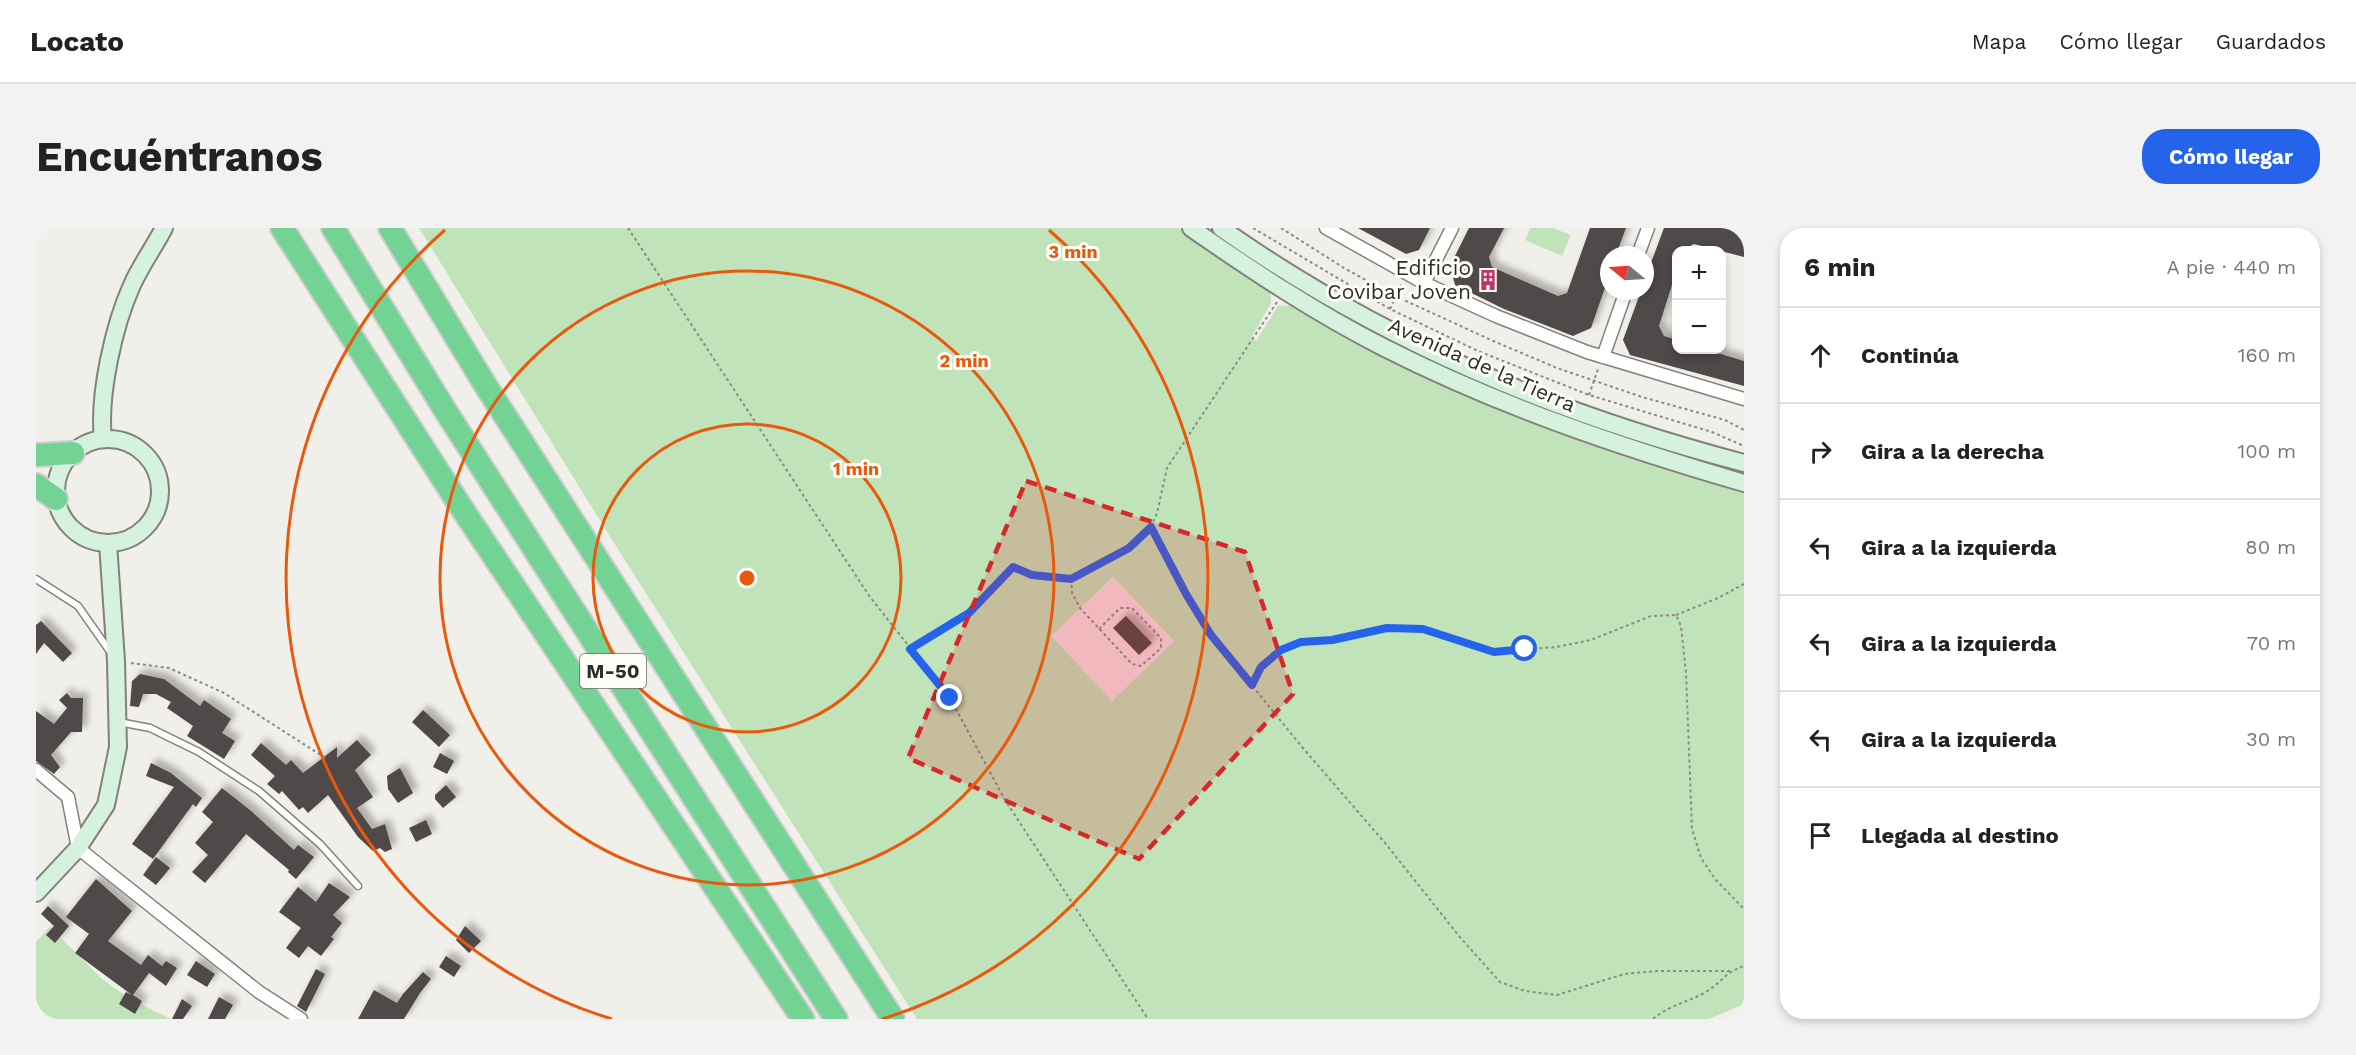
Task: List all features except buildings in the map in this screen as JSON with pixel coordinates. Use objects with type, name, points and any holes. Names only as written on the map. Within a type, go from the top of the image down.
[{"type":"highway","points":[[282,228],[461,507],[803,1019]]},
{"type":"highway","name":"M-50","points":[[333,228],[445,410],[836,1019]]},
{"type":"highway","name":"M-50","points":[[390,228],[484,383],[893,1019]]},
{"type":"highway","points":[[36,455],[73,453]]},
{"type":"highway","points":[[36,485],[56,499]]},
{"type":"street","points":[[103,440],[102,411],[112,348],[132,286],[164,228]]},
{"type":"street","name":"Avenida de la Tierra","points":[[1191,228],[1285,290],[1384,347],[1514,407],[1634,450],[1744,483]]},
{"type":"street","name":"Avenida de la Tierra","points":[[1221,228],[1335,301],[1391,332],[1520,392],[1639,434],[1744,464]]},
{"type":"street","points":[[1326,228],[1424,283],[1496,316],[1603,357],[1744,399]]},
{"type":"street","points":[[1424,283],[1452,228]]},
{"type":"street","points":[[1641,246],[1648,228]]},
{"type":"street","points":[[1603,357],[1623,300]]},
{"type":"street","points":[[103,440],[122,441],[140,450],[154,466],[160,486],[157,507],[147,525],[131,538],[110,543],[92,541],[75,531],[63,517],[56,499],[57,479],[61,469],[73,453],[91,442],[103,440]]},
{"type":"street","points":[[36,893],[78,848],[106,805],[118,747],[110,543]]},
{"type":"street","points":[[36,770],[68,796],[78,848],[259,992],[301,1019]]},
{"type":"lane","points":[[36,579],[78,606],[116,661]]},
{"type":"lane","points":[[118,722],[150,728],[199,752],[259,791],[320,844],[358,886]]},
{"type":"path","points":[[628,228],[870,597],[950,698],[1005,800],[1148,1019]]},
{"type":"path","points":[[1253,228],[1390,309],[1478,351],[1589,395],[1712,432],[1744,446]]},
{"type":"path","points":[[1281,228],[1344,268],[1395,296],[1491,340],[1557,368],[1725,420],[1744,430]]},
{"type":"path","points":[[1390,309],[1407,274]]},
{"type":"path","points":[[910,649],[969,613],[1013,567],[1032,575],[1071,579],[1129,548],[1151,527],[1157,513],[1167,468],[1285,290]]},
{"type":"path","points":[[1589,395],[1603,357]]},
{"type":"path","points":[[1151,527],[1186,594],[1211,635],[1385,843],[1459,936],[1500,982],[1525,991],[1557,995],[1624,974],[1657,971],[1730,971],[1744,966]]},
{"type":"path","points":[[1071,579],[1072,593],[1080,608],[1099,629],[1132,664],[1141,666],[1161,648],[1161,638],[1132,608],[1120,608],[1099,629]]},
{"type":"path","points":[[1252,685],[1261,667],[1281,650],[1301,642],[1332,640],[1387,628],[1423,629],[1494,652],[1556,647],[1591,640],[1651,616],[1676,615],[1718,598],[1744,584]]},
{"type":"path","points":[[1676,615],[1681,626],[1686,673],[1692,830],[1701,858],[1714,879],[1744,909]]},
{"type":"path","points":[[116,661],[169,668],[224,693],[327,759]]},
{"type":"path","points":[[1653,1019],[1666,1008],[1708,991],[1730,971]]},
{"type":"highlighted area","points":[[1026,481],[1245,552],[1293,694],[1139,859],[908,758]]},
{"type":"shaded area","points":[[1114,577],[1174,641],[1112,701],[1050,636]]},
{"type":"green space","points":[[419,228],[1179,228],[1270,292],[1271,303],[1252,337],[1256,341],[1278,306],[1292,305],[1511,413],[1574,438],[1744,491],[1744,1004],[1709,1019],[917,1019],[609,535]],"holes":[[[1113,577],[1174,641],[1112,701],[1051,636]]]},
{"type":"green space","points":[[1530,228],[1553,228],[1571,235],[1562,256],[1525,240]]},
{"type":"green space","points":[[50,927],[102,979],[130,999],[171,1019],[36,1019],[36,942]]},
{"type":"place","name":"Edificio Covibar Joven","points":[[1488,280]]},
{"type":"route","points":[[950,698],[910,649],[969,613],[1013,567],[1032,575],[1071,579],[1129,548],[1151,527],[1186,594],[1211,635],[1252,685],[1261,667],[1281,650],[1301,642],[1332,640],[1387,628],[1423,629],[1494,652],[1525,649]]}]
